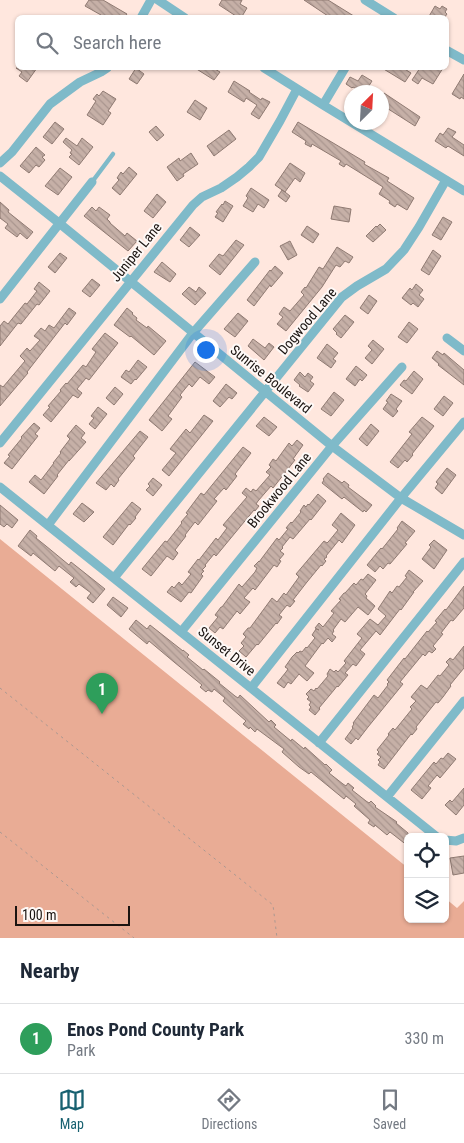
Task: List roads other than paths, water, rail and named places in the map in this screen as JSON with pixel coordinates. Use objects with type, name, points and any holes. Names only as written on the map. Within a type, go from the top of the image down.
[{"type":"street","points":[[143,15],[151,0]]},
{"type":"street","points":[[158,0],[180,15]]},
{"type":"street","points":[[366,0],[389,15]]},
{"type":"street","points":[[377,15],[380,9]]},
{"type":"street","points":[[449,52],[464,60]]},
{"type":"street","points":[[0,163],[12,152],[50,104],[80,82],[104,70]]},
{"type":"street","points":[[267,70],[464,191]]},
{"type":"street","points":[[323,105],[344,70]]},
{"type":"street","name":"Juniper Lane","points":[[0,442],[193,205],[202,197],[237,177],[259,157],[297,89]]},
{"type":"street","name":"Sunrise Boulevard","points":[[0,176],[332,446],[401,498],[464,535]]},
{"type":"street","name":"Dogwood Lane","points":[[114,578],[342,297],[357,286],[386,270],[404,250],[446,180]]},
{"type":"street","points":[[0,299],[92,182]]},
{"type":"street","points":[[48,525],[193,333],[255,262]]},
{"type":"street","points":[[447,338],[464,351]]},
{"type":"street","name":"Brookwood Lane","points":[[181,632],[332,446],[402,367]]},
{"type":"street","points":[[251,688],[401,498],[464,422]]},
{"type":"street","name":"Sunset Drive","points":[[0,486],[432,833]]},
{"type":"street","points":[[319,743],[464,562]]},
{"type":"street","points":[[387,797],[464,701]]},
{"type":"street","points":[[449,840],[456,841],[464,838]]},
{"type":"lane","points":[[92,182],[113,154]]},
{"type":"place","name":"Enos Pond County Park","points":[[102,714]]}]
